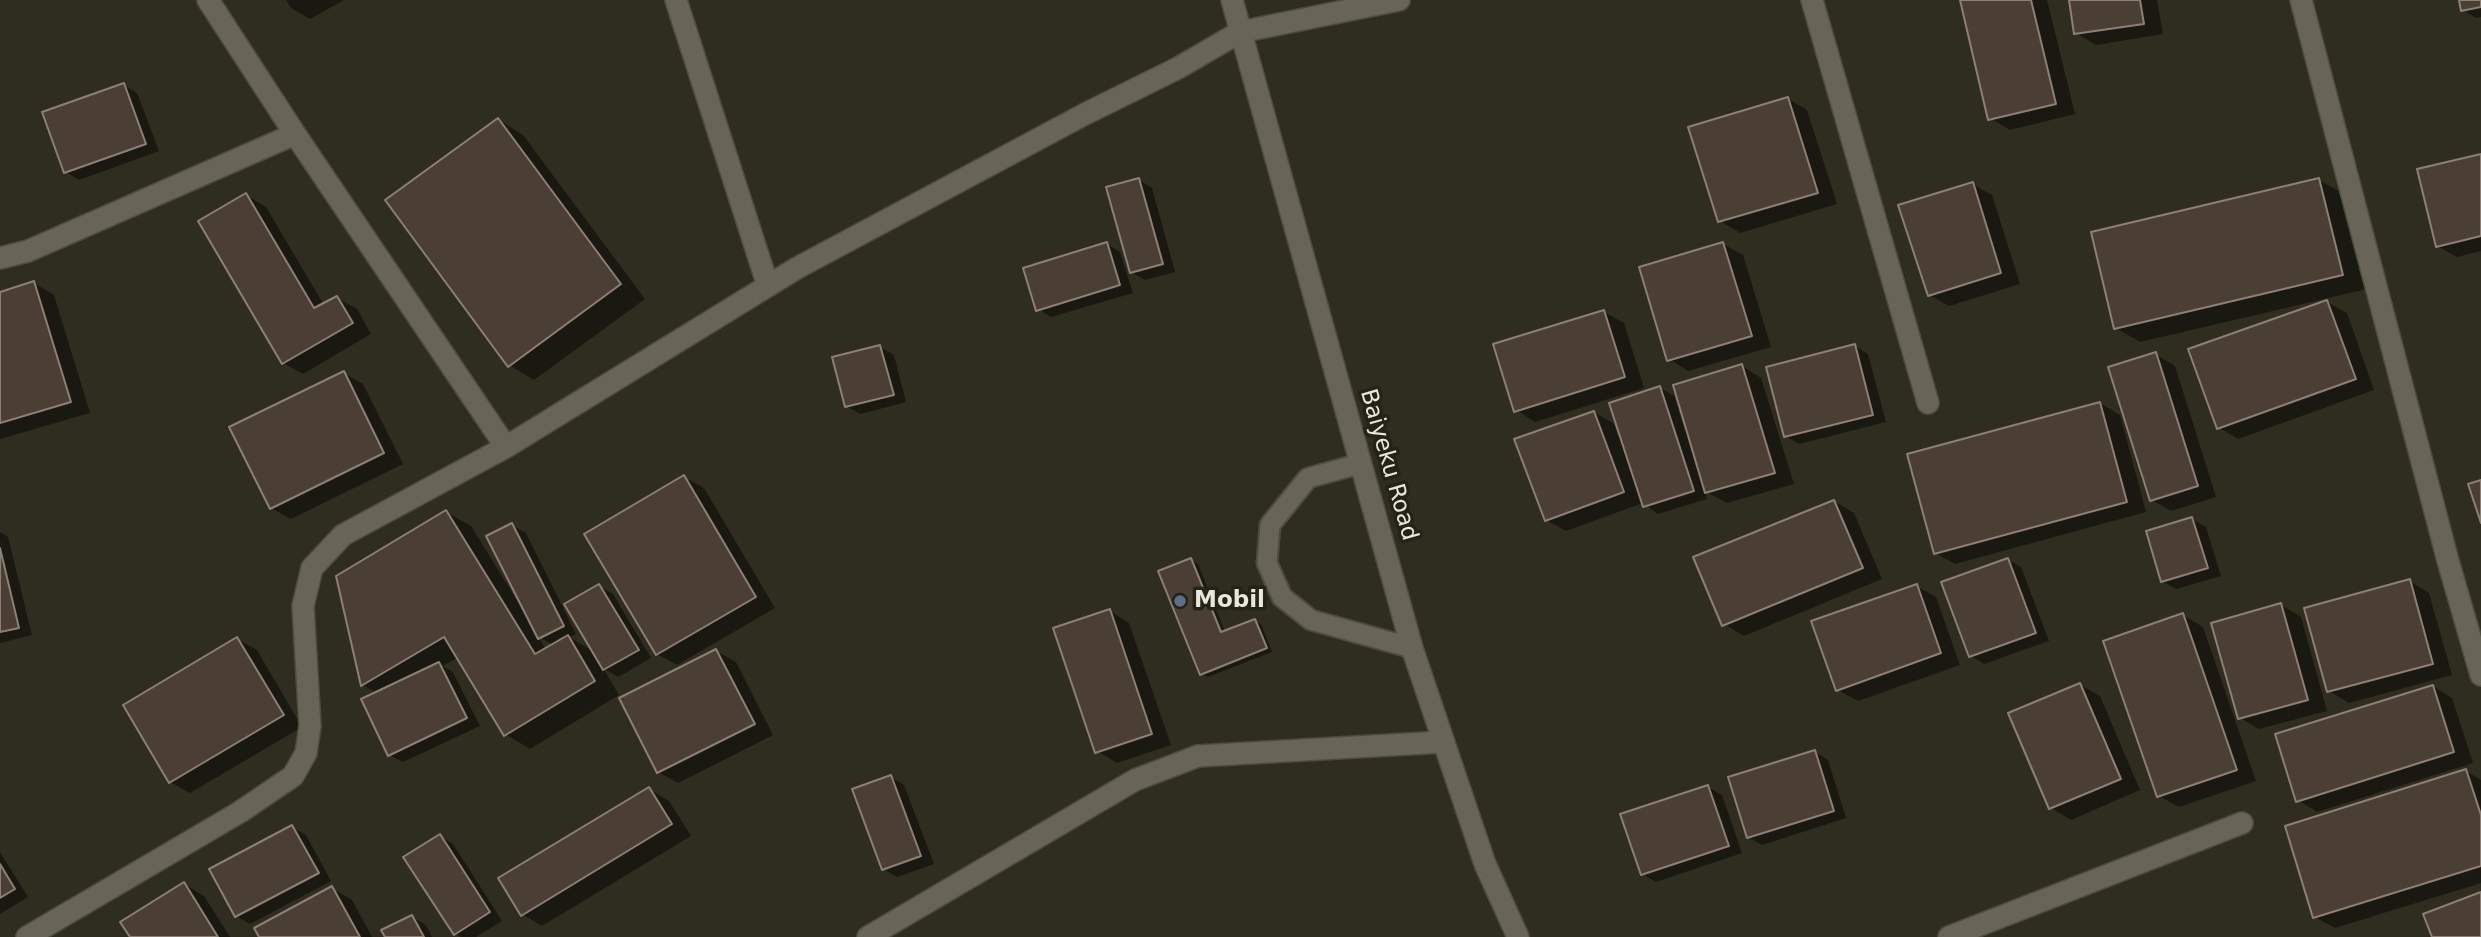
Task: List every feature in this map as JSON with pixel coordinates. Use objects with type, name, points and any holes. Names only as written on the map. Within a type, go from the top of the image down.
[{"type":"street","points":[[208,0],[295,134],[506,446]]},
{"type":"street","points":[[676,0],[768,286]]},
{"type":"street","name":"Baiyeku Road","points":[[1231,0],[1412,648],[1485,864],[1518,937]]},
{"type":"street","points":[[27,937],[240,812],[293,776],[306,753],[310,726],[303,606],[312,568],[343,535],[506,446],[809,262],[1061,127],[1178,68],[1240,32],[1399,0]]},
{"type":"street","points":[[1812,0],[1928,403]]},
{"type":"street","points":[[2301,0],[2448,561],[2481,675]]},
{"type":"street","points":[[0,258],[28,251],[295,134]]},
{"type":"street","points":[[868,937],[1135,780],[1198,756],[1443,742]]},
{"type":"street","points":[[1949,937],[2242,823]]},
{"type":"lane","points":[[1359,464],[1308,478],[1270,525],[1267,563],[1282,597],[1311,620],[1412,648]]},
{"type":"building","points":[[1960,0],[2031,0],[2056,104],[1988,120]]},
{"type":"building","points":[[2069,0],[2140,0],[2144,24],[2074,34]]},
{"type":"building","points":[[2459,0],[2481,0],[2481,7],[2461,11]]},
{"type":"building","points":[[124,83],[146,144],[64,173],[42,112]]},
{"type":"building","points":[[1788,97],[1818,193],[1718,222],[1688,127]]},
{"type":"building","points":[[498,118],[621,284],[508,367],[385,200]]},
{"type":"building","points":[[2481,154],[2481,236],[2436,247],[2417,169]]},
{"type":"building","points":[[1139,178],[1163,264],[1130,273],[1106,187]]},
{"type":"building","points":[[2319,178],[2343,275],[2114,329],[2091,232]]},
{"type":"building","points":[[1973,182],[2001,273],[1928,296],[1898,205]]},
{"type":"building","points":[[246,193],[314,308],[337,296],[353,323],[282,364],[198,221]]},
{"type":"building","points":[[1107,242],[1120,285],[1036,311],[1023,268]]},
{"type":"building","points":[[1723,242],[1752,336],[1667,361],[1639,267]]},
{"type":"building","points":[[34,281],[71,402],[0,423],[0,292]]},
{"type":"building","points":[[2327,300],[2356,379],[2217,429],[2188,349]]},
{"type":"building","points":[[1604,310],[1625,377],[1514,412],[1493,344]]},
{"type":"building","points":[[1855,344],[1873,415],[1784,437],[1766,367]]},
{"type":"building","points":[[880,345],[894,395],[845,407],[832,357]]},
{"type":"building","points":[[2156,352],[2198,486],[2150,501],[2108,367]]},
{"type":"building","points":[[1742,364],[1775,473],[1705,493],[1673,385]]},
{"type":"building","points":[[344,371],[384,453],[270,509],[229,427]]},
{"type":"building","points":[[1660,386],[1694,491],[1643,507],[1609,403]]},
{"type":"building","points":[[2100,402],[2127,502],[1934,554],[1907,454]]},
{"type":"building","points":[[1594,411],[1624,492],[1545,521],[1514,439]]},
{"type":"building","points":[[684,475],[756,597],[656,655],[584,534]]},
{"type":"building","points":[[2481,480],[2481,523],[2468,484]]},
{"type":"building","points":[[1834,500],[1863,568],[1722,626],[1693,557]]},
{"type":"building","points":[[446,510],[535,654],[568,635],[595,681],[504,736],[444,637],[361,686],[336,576]]},
{"type":"building","points":[[2192,517],[2208,568],[2161,582],[2146,531]]},
{"type":"building","points":[[512,523],[564,626],[538,639],[486,536]]},
{"type":"building","points":[[0,548],[19,628],[0,632]]},
{"type":"building","points":[[1191,558],[1221,632],[1255,619],[1267,648],[1200,675],[1158,571]]},
{"type":"building","points":[[2008,558],[2036,633],[1969,657],[1941,582]]},
{"type":"building","points":[[2410,579],[2433,664],[2327,692],[2304,608]]},
{"type":"building","points":[[599,584],[639,650],[603,670],[564,604]]},
{"type":"building","points":[[1917,584],[1941,653],[1836,691],[1811,621]]},
{"type":"building","points":[[2281,603],[2308,700],[2238,719],[2211,623]]},
{"type":"building","points":[[1110,609],[1152,734],[1095,753],[1053,628]]},
{"type":"building","points":[[2183,613],[2237,770],[2157,797],[2103,641]]},
{"type":"building","points":[[237,637],[284,715],[169,783],[123,705]]},
{"type":"building","points":[[716,649],[755,724],[657,773],[619,698]]},
{"type":"building","points":[[439,662],[467,718],[388,756],[361,699]]},
{"type":"building","points":[[2080,683],[2121,779],[2049,809],[2008,713]]},
{"type":"building","points":[[2433,685],[2454,752],[2296,802],[2275,734]]},
{"type":"building","points":[[1815,750],[1834,811],[1747,838],[1728,777]]},
{"type":"building","points":[[2466,769],[2481,815],[2481,866],[2313,918],[2285,826]]},
{"type":"building","points":[[891,775],[921,856],[882,870],[852,789]]},
{"type":"building","points":[[1708,785],[1729,846],[1641,875],[1620,814]]},
{"type":"building","points":[[649,787],[672,824],[521,916],[498,878]]},
{"type":"building","points":[[292,825],[319,873],[235,917],[209,869]]},
{"type":"building","points":[[440,834],[490,912],[454,935],[403,857]]},
{"type":"building","points":[[0,864],[15,889],[0,898]]},
{"type":"building","points":[[184,882],[218,937],[130,937],[120,922]]},
{"type":"building","points":[[332,886],[360,937],[259,937],[254,928]]},
{"type":"building","points":[[2481,892],[2481,937],[2432,937],[2423,914]]},
{"type":"building","points":[[412,915],[424,937],[385,937],[381,930]]},
{"type":"place","name":"Mobil","points":[[1180,601]]}]
